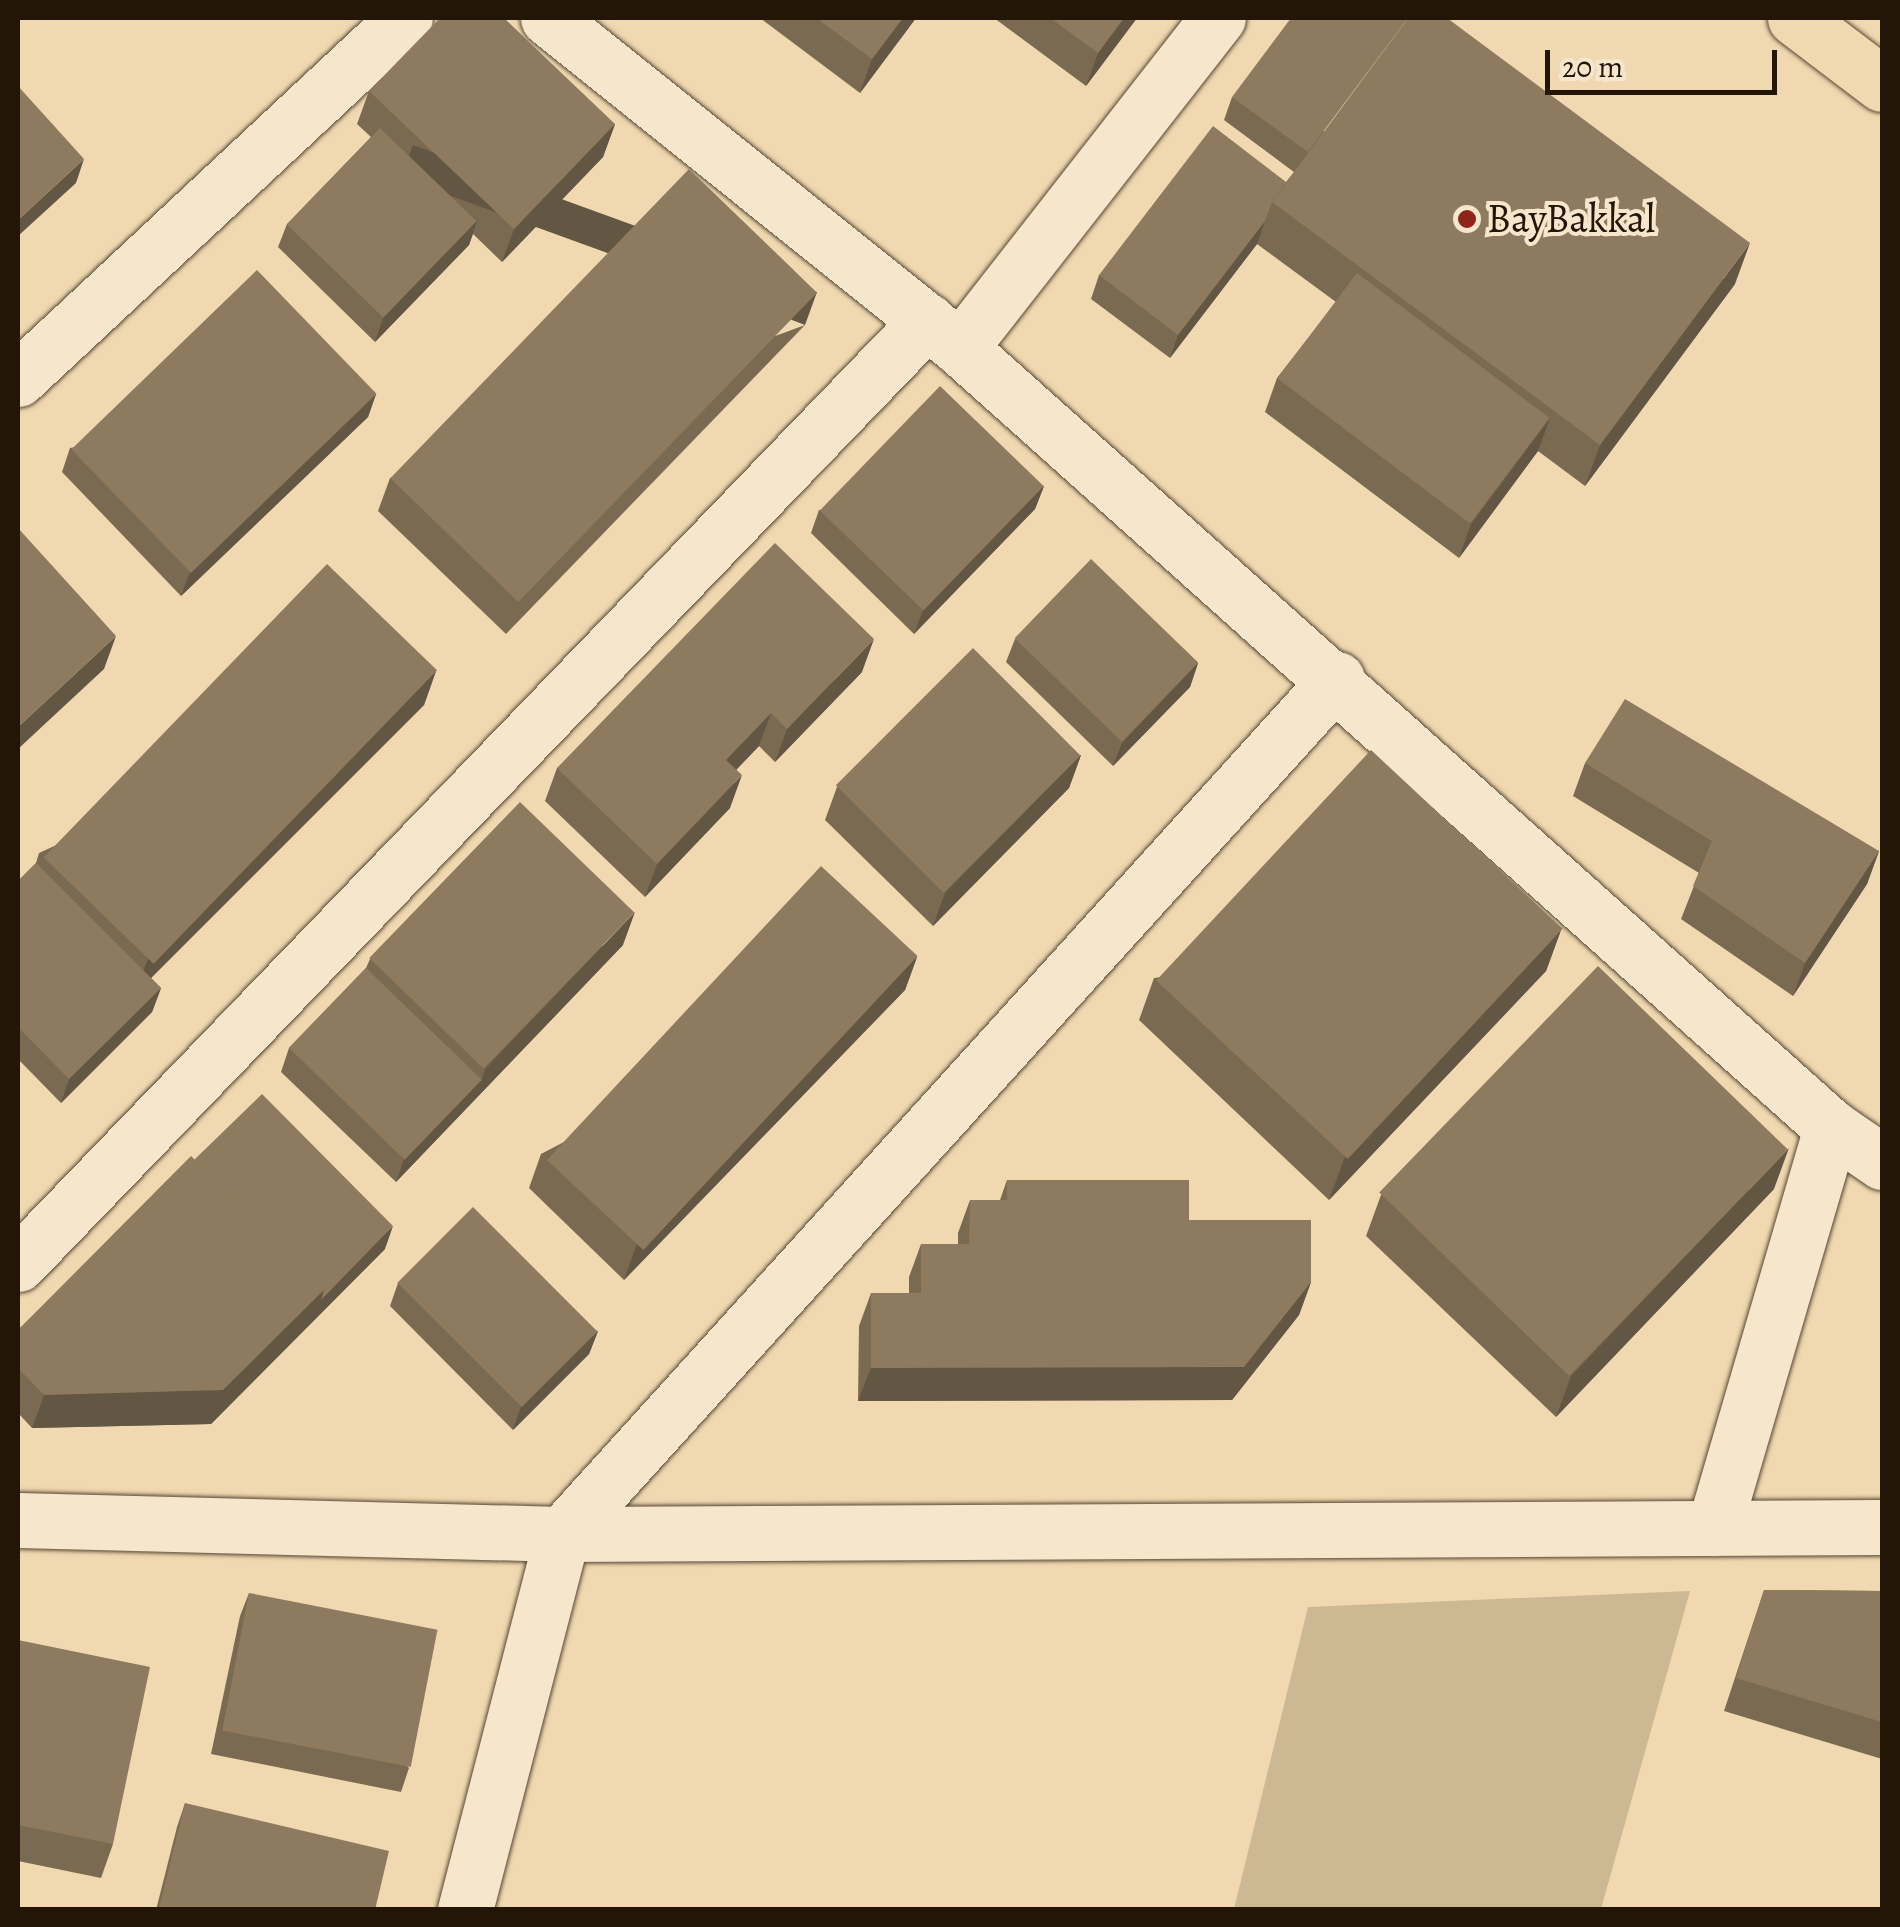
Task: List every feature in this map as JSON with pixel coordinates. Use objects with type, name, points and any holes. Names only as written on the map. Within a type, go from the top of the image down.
[{"type":"highway","points":[[1795,18],[1882,84]]},
{"type":"street","points":[[18,379],[404,18]]},
{"type":"street","points":[[548,18],[944,335],[1337,680],[1831,1127],[1882,1162]]},
{"type":"street","points":[[18,1264],[944,335],[1218,18]]},
{"type":"street","points":[[465,1910],[562,1534],[1337,680]]},
{"type":"street","points":[[1714,1528],[1831,1127]]},
{"type":"street","points":[[18,1520],[562,1534],[1882,1527]]},
{"type":"shaded area","points":[[1690,1591],[1601,1909],[1234,1909],[1308,1607]]},
{"type":"building","points":[[440,18],[504,18],[615,124],[514,229],[369,91]]},
{"type":"building","points":[[816,18],[903,18],[872,59]]},
{"type":"building","points":[[1050,18],[1124,18],[1098,53]]},
{"type":"building","points":[[1291,18],[1408,18],[1308,152],[1232,97]]},
{"type":"building","points":[[1408,18],[1447,18],[1750,243],[1600,445],[1272,202]]},
{"type":"building","points":[[18,86],[84,159],[18,220]]},
{"type":"building","points":[[1213,126],[1286,182],[1265,221],[1178,335],[1099,275]]},
{"type":"building","points":[[380,128],[476,221],[383,317],[287,224]]},
{"type":"building","points":[[689,169],[817,293],[518,602],[390,478]]},
{"type":"building","points":[[257,270],[376,394],[191,573],[71,449]]},
{"type":"building","points":[[1357,273],[1549,418],[1470,523],[1278,378]]},
{"type":"building","points":[[940,386],[1044,486],[923,610],[820,510]]},
{"type":"building","points":[[18,528],[116,636],[18,727]]},
{"type":"building","points":[[775,543],[874,639],[787,729],[771,713],[726,760],[742,775],[657,864],[557,768]]},
{"type":"building","points":[[1091,559],[1198,663],[1122,742],[1015,638]]},
{"type":"building","points":[[327,564],[437,670],[154,964],[44,857]]},
{"type":"building","points":[[973,648],[1080,755],[943,893],[836,785]]},
{"type":"building","points":[[1625,699],[1879,851],[1805,963],[1693,886],[1712,841],[1585,763]]},
{"type":"building","points":[[1371,750],[1563,929],[1348,1159],[1156,980]]},
{"type":"building","points":[[520,802],[634,912],[484,1069],[369,958]]},
{"type":"building","points":[[36,863],[161,988],[69,1079],[18,1027],[18,881]]},
{"type":"building","points":[[821,866],[918,956],[643,1250],[547,1160]]},
{"type":"building","points":[[1598,966],[1788,1149],[1569,1376],[1379,1193]]},
{"type":"building","points":[[366,968],[482,1080],[405,1160],[289,1048]]},
{"type":"building","points":[[262,1094],[393,1226],[321,1300],[324,1290],[194,1160]]},
{"type":"building","points":[[191,1156],[324,1290],[223,1390],[44,1395],[18,1368],[18,1330]]},
{"type":"building","points":[[1007,1180],[1189,1180],[1189,1220],[1311,1220],[1311,1282],[1244,1367],[871,1368],[871,1293],[921,1293],[921,1244],[969,1244],[970,1200],[1007,1200]]},
{"type":"building","points":[[473,1207],[597,1331],[522,1407],[397,1283]]},
{"type":"building","points":[[1764,1590],[1882,1591],[1882,1722],[1736,1678]]},
{"type":"building","points":[[249,1593],[437,1630],[411,1767],[222,1730]]},
{"type":"building","points":[[18,1640],[150,1667],[113,1844],[18,1825]]},
{"type":"building","points":[[185,1803],[389,1851],[375,1910],[159,1908]]},
{"type":"place","name":"BayBakkal","points":[[1467,219]]}]
